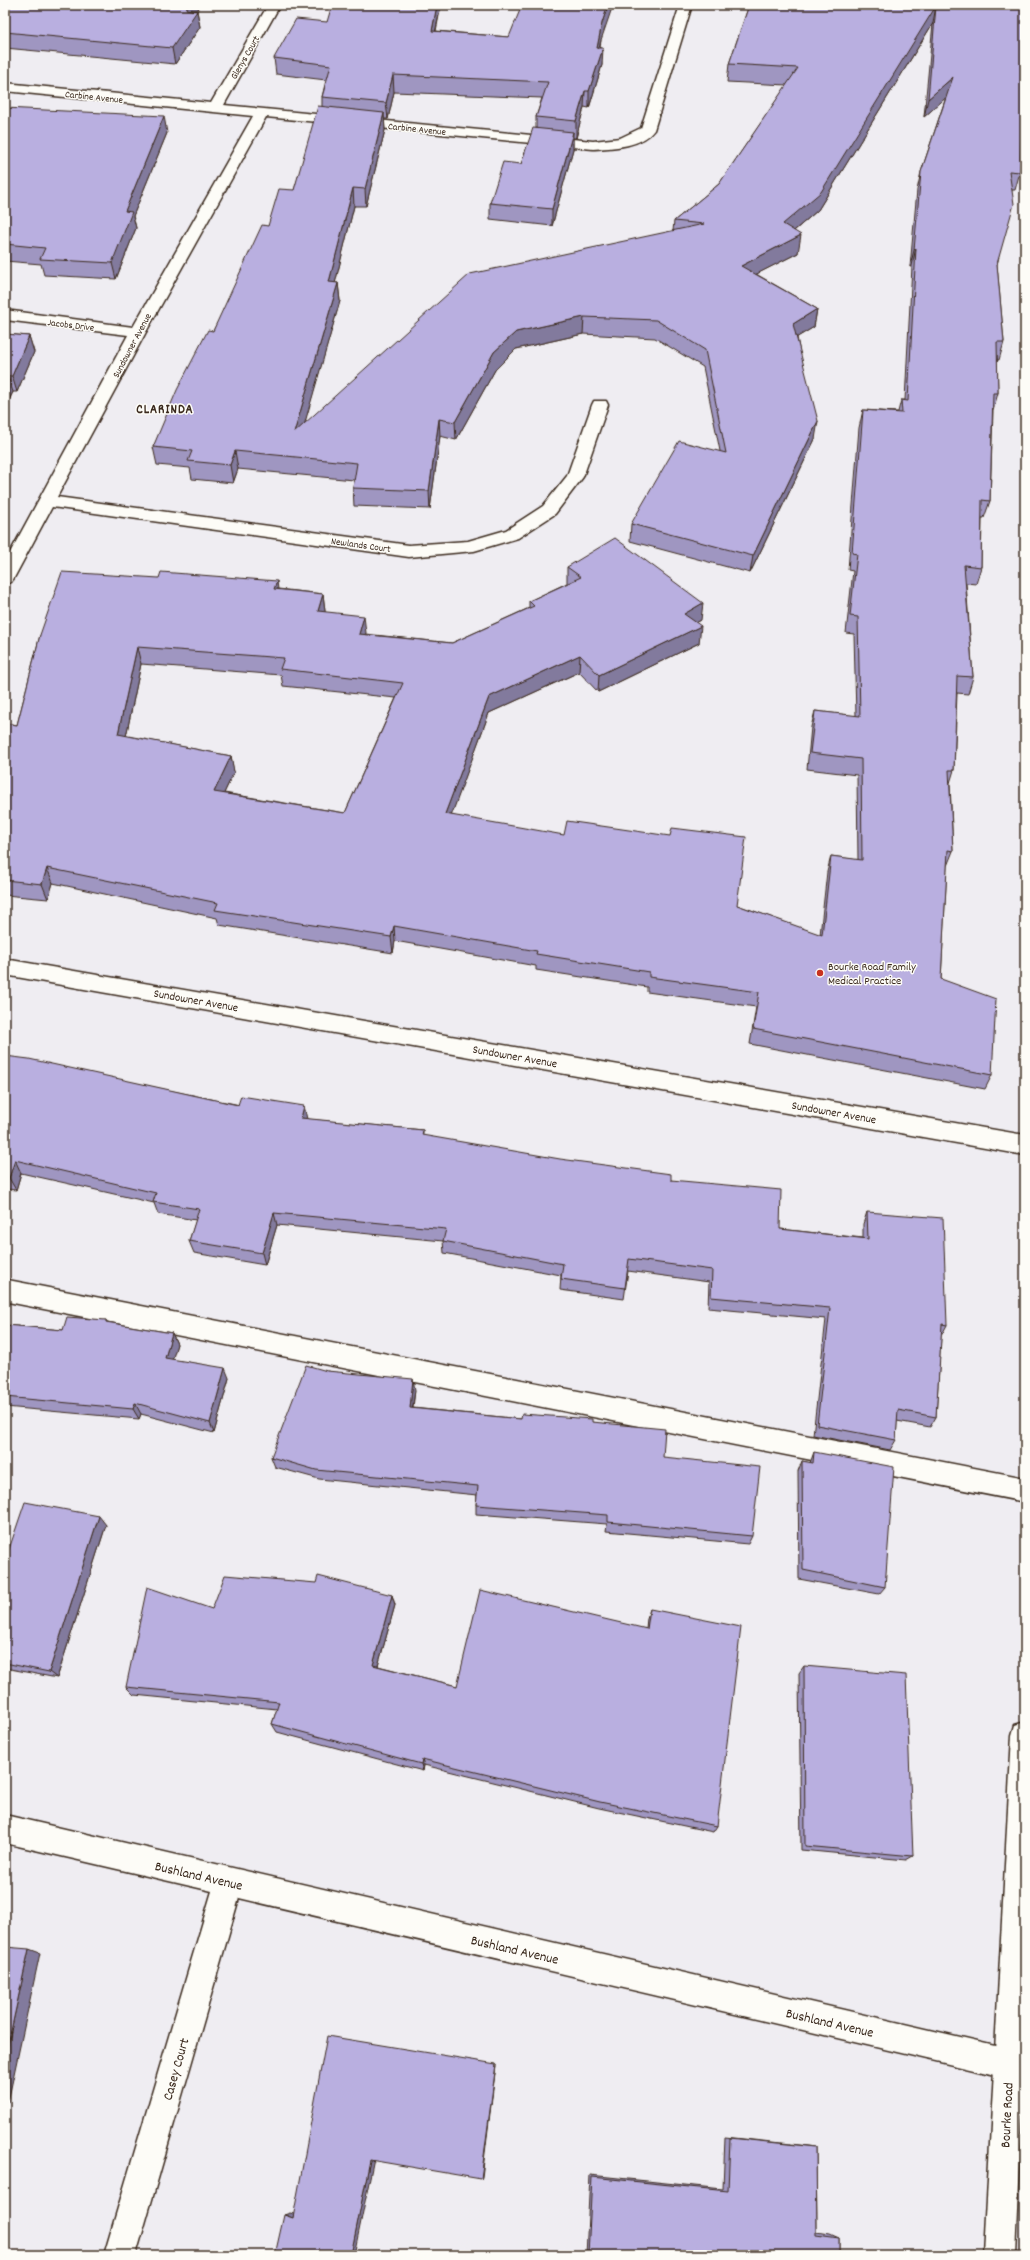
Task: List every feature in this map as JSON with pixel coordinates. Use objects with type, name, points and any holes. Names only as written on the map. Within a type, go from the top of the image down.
[{"type":"street","name":"Glenys Court","points":[[215,108],[274,5]]},
{"type":"street","name":"Carbine Avenue","points":[[5,87],[593,145],[623,144],[635,139],[647,130],[686,5]]},
{"type":"street","name":"Sundowner Avenue","points":[[5,578],[48,501],[138,332],[261,113]]},
{"type":"street","name":"Jacobs Drive","points":[[5,315],[138,332]]},
{"type":"street","name":"Newlands Court","points":[[48,501],[409,551],[468,547],[512,534],[549,510],[575,477],[600,405]]},
{"type":"street","name":"Sundowner Avenue","points":[[5,967],[1025,1145]]},
{"type":"street","points":[[8,1291],[1025,1490]]},
{"type":"street","name":"Bourke Road","points":[[1000,2255],[1017,2066],[1025,1735]]},
{"type":"street","name":"Bushland Avenue","points":[[5,1830],[1017,2066]]},
{"type":"street","name":"Casey Court","points":[[120,2255],[229,1882]]},
{"type":"building","points":[[5,5],[188,5],[186,9],[197,11],[172,48],[5,32]]},
{"type":"building","points":[[332,5],[437,5],[432,31],[509,37],[522,5],[608,5],[602,23],[597,48],[603,48],[589,91],[585,91],[576,121],[536,117],[548,82],[393,75],[386,103],[322,97],[331,65],[274,58],[296,19],[327,22]]},
{"type":"building","points":[[749,5],[1025,5],[1025,97],[1020,172],[1009,171],[1014,204],[997,264],[1004,342],[997,342],[998,393],[993,393],[990,501],[982,500],[981,567],[964,565],[973,677],[957,676],[954,770],[949,770],[953,851],[948,850],[941,979],[996,999],[992,1075],[753,1029],[759,992],[649,977],[649,972],[536,954],[537,951],[394,926],[391,937],[215,910],[218,903],[47,868],[42,884],[5,880],[5,723],[17,725],[40,635],[62,572],[159,578],[161,572],[277,581],[274,589],[323,594],[318,611],[364,616],[359,634],[452,643],[534,606],[529,601],[581,577],[567,567],[615,538],[703,603],[684,614],[701,626],[599,675],[580,655],[489,697],[445,814],[564,835],[567,821],[670,836],[672,828],[746,837],[737,905],[822,935],[831,856],[862,860],[861,759],[810,753],[815,711],[860,716],[858,617],[850,616],[857,554],[852,553],[863,410],[902,413],[901,400],[908,401],[916,248],[914,250],[921,172],[953,77],[928,99],[936,6],[821,192],[783,224],[801,235],[741,266],[817,309],[793,324],[818,421],[753,556],[631,524],[679,441],[726,453],[705,350],[656,320],[584,317],[516,332],[494,352],[455,422],[439,419],[429,491],[353,488],[357,463],[235,451],[230,465],[188,461],[192,451],[153,447],[177,390],[208,330],[213,331],[262,225],[268,226],[279,189],[294,190],[318,106],[384,113],[365,189],[353,188],[329,282],[338,283],[294,433],[470,274],[704,224],[674,221],[719,184],[798,68],[729,64]],"holes":[[[137,647],[284,658],[280,669],[403,683],[345,813],[214,792],[231,756],[118,734]]]},
{"type":"building","points":[[5,108],[164,116],[125,211],[132,212],[112,263],[40,259],[45,248],[5,244]]},
{"type":"building","points":[[533,128],[573,132],[552,209],[490,203],[503,162],[521,164]]},
{"type":"building","points":[[5,334],[29,336],[12,376],[8,376],[5,382]]},
{"type":"building","points":[[5,1056],[29,1059],[238,1105],[241,1096],[304,1106],[301,1118],[423,1130],[422,1135],[560,1159],[671,1174],[671,1180],[781,1190],[780,1229],[868,1239],[867,1212],[943,1218],[947,1325],[942,1324],[936,1417],[898,1410],[896,1440],[817,1425],[830,1308],[711,1297],[712,1270],[629,1259],[625,1288],[561,1279],[563,1264],[443,1241],[446,1229],[274,1213],[262,1253],[189,1241],[199,1209],[153,1202],[156,1193],[15,1160],[9,1178],[5,1177]]},
{"type":"building","points":[[67,1317],[106,1320],[106,1322],[172,1333],[165,1358],[225,1368],[210,1423],[135,1403],[133,1409],[5,1397],[5,1325],[63,1330]]},
{"type":"building","points":[[306,1365],[327,1371],[413,1379],[410,1408],[521,1419],[522,1414],[592,1419],[592,1422],[665,1429],[663,1457],[760,1467],[752,1536],[608,1522],[608,1515],[476,1505],[478,1486],[316,1470],[271,1457]]},
{"type":"building","points":[[814,1452],[894,1467],[885,1587],[803,1570],[802,1461],[813,1463]]},
{"type":"building","points":[[25,1502],[99,1516],[49,1672],[5,1663],[5,1558]]},
{"type":"building","points":[[225,1575],[316,1583],[318,1576],[392,1595],[373,1665],[457,1686],[480,1590],[647,1629],[650,1609],[741,1627],[717,1826],[600,1802],[422,1759],[421,1764],[272,1724],[279,1702],[126,1687],[147,1587],[212,1609]]},
{"type":"building","points":[[804,1666],[906,1675],[913,1856],[805,1846]]},
{"type":"building","points":[[5,1947],[29,1949],[5,2058]]},
{"type":"building","points":[[327,2036],[496,2064],[481,2179],[370,2160],[351,2255],[275,2255],[284,2215],[293,2218]]},
{"type":"building","points":[[730,2138],[816,2147],[817,2235],[839,2238],[839,2255],[588,2255],[592,2177],[728,2191]]},
{"type":"place","name":"Bourke Road Family Medical Practice","points":[[820,973]]},
{"type":"district","name":"CLARINDA","points":[[165,408]]}]
